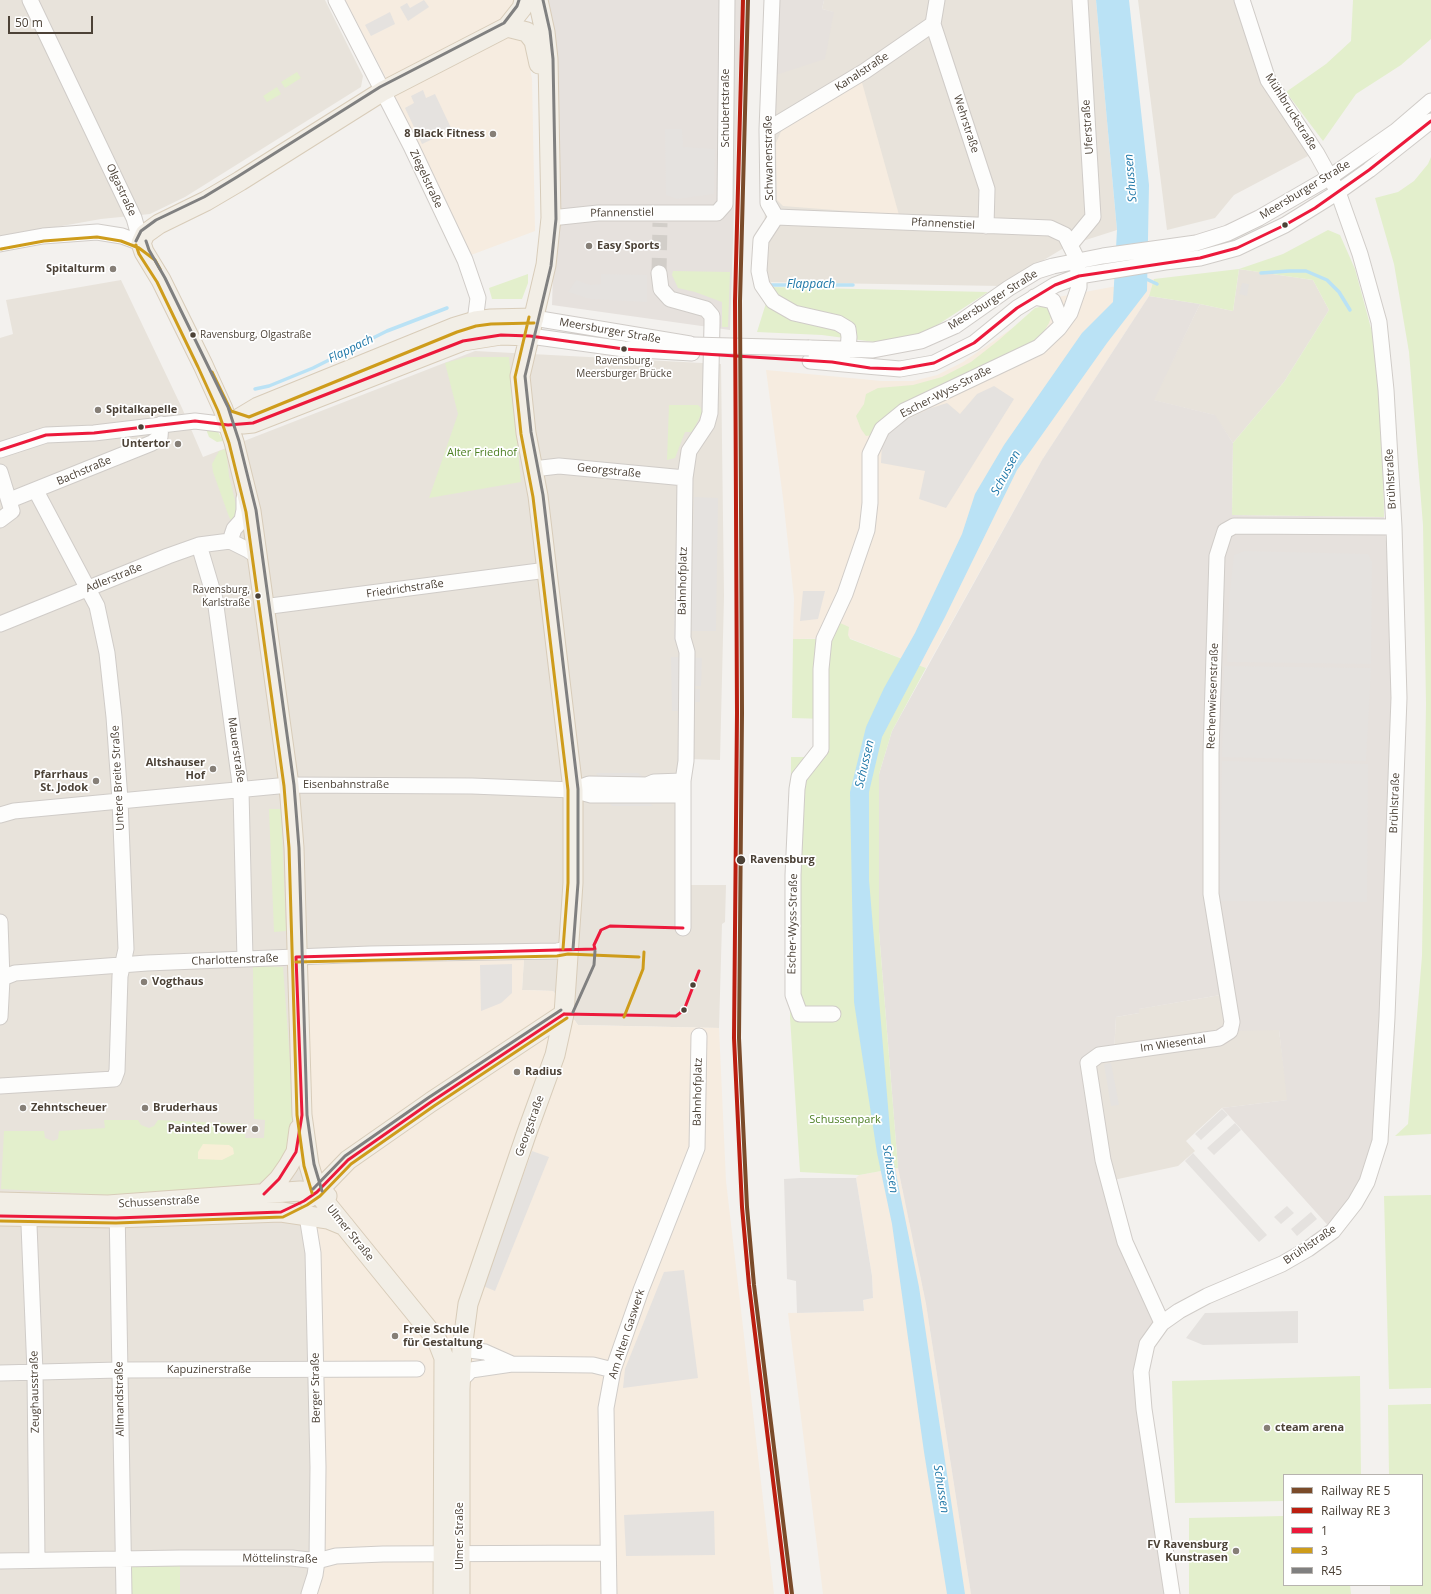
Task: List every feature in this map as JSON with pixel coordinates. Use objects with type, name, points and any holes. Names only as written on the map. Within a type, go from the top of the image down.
[{"type":"main road","points":[[142,243],[145,234],[159,224],[221,192],[383,91],[506,27],[522,8],[524,0]]},
{"type":"main road","name":"Georgstraße","points":[[462,1349],[468,1304],[526,1136],[556,1056],[564,1014],[573,883],[573,790],[538,496],[526,433],[520,376],[550,244],[551,218],[548,58],[545,32],[538,0]]},
{"type":"main road","points":[[506,27],[527,32],[534,42],[541,89],[549,110]]},
{"type":"main road","name":"Olgastraße","points":[[142,243],[144,252],[160,280],[203,365],[223,409],[251,511],[263,607],[289,785],[294,848],[296,957],[302,1114]]},
{"type":"main road","name":"Meersburger Straße","points":[[228,425],[258,408],[455,327],[491,318],[532,327]]},
{"type":"main road","name":"Meersburger Straße","points":[[228,425],[253,424],[463,341],[501,335],[532,327]]},
{"type":"main road","name":"Schussenstraße","points":[[281,1212],[304,1201],[317,1192],[348,1160],[431,1102],[564,1014]]},
{"type":"main road","points":[[302,1114],[309,1164],[317,1192]]},
{"type":"main road","points":[[264,1194],[279,1179],[296,1152],[302,1114]]},
{"type":"main road","name":"Schussenstraße","points":[[0,1202],[116,1211],[290,1191],[317,1192]]},
{"type":"main road","name":"Ulmer Straße","points":[[317,1192],[347,1227],[437,1340],[444,1358],[451,1553],[460,1594]]},
{"type":"main road","name":"Ulmer Straße","points":[[317,1192],[343,1205],[462,1349],[451,1553],[443,1594]]},
{"type":"main road","name":"Schussenstraße","points":[[0,1216],[116,1211],[281,1212],[328,1219],[347,1227]]},
{"type":"street","name":"Olgastraße","points":[[30,0],[134,218],[142,243]]},
{"type":"street","name":"Ziegelstraße","points":[[336,0],[383,91],[465,260],[467,270],[478,298],[475,321]]},
{"type":"street","name":"Schubertstraße","points":[[717,213],[725,204],[726,0]]},
{"type":"street","name":"Schwanenstraße","points":[[772,0],[767,130],[768,203],[776,217],[761,240],[759,271],[762,285],[773,301],[794,313],[838,323],[848,330],[848,350]]},
{"type":"street","points":[[933,24],[937,0]]},
{"type":"street","name":"Uferstraße","points":[[1070,245],[1094,217],[1080,0]]},
{"type":"street","name":"Mühlbruckstraße","points":[[1242,0],[1268,80],[1330,177]]},
{"type":"street","name":"Kanalstraße","points":[[767,130],[865,71],[933,24]]},
{"type":"street","name":"Wehrstraße","points":[[933,24],[987,189],[986,226]]},
{"type":"street","name":"Meersburger Straße","points":[[809,354],[848,350],[873,350],[921,341],[955,326],[1009,288],[1037,271],[1078,269],[1109,271],[1228,233],[1259,218],[1330,177],[1396,131],[1431,101]]},
{"type":"street","name":"Meersburger Straße","points":[[532,327],[693,349],[809,354],[900,369],[934,363],[974,343],[1034,297],[1078,269],[1109,255],[1164,254],[1200,258],[1237,248],[1285,225],[1338,192],[1369,170],[1431,120]]},
{"type":"street","name":"Brühlstraße","points":[[1172,1594],[1144,1409],[1141,1372],[1147,1344],[1162,1323],[1179,1311],[1207,1296],[1282,1264],[1333,1231],[1355,1203],[1367,1182],[1380,1141],[1387,1017],[1399,698],[1394,527],[1386,390],[1379,322],[1360,254],[1338,192],[1330,177]]},
{"type":"street","name":"Pfannenstiel","points":[[551,218],[598,213],[660,218],[717,213]]},
{"type":"street","name":"Pfannenstiel","points":[[776,217],[1050,228],[1066,235],[1078,269]]},
{"type":"street","points":[[0,244],[43,236],[97,232],[122,236],[142,243]]},
{"type":"street","name":"Escher-Wyss-Straße","points":[[833,1014],[800,1014],[793,995],[793,875],[797,789],[799,777],[821,749],[821,669],[824,639],[845,594],[868,530],[870,503],[870,454],[882,429],[904,411],[1038,347],[1059,328],[1070,313],[1079,288],[1078,269]]},
{"type":"street","name":"Bahnhofplatz","points":[[659,273],[661,289],[670,299],[706,309],[712,316],[710,414],[707,424],[688,451],[685,478],[683,638],[687,652],[686,743],[683,788],[683,928]]},
{"type":"street","points":[[1034,297],[1053,301],[1062,323]]},
{"type":"street","points":[[0,450],[46,436],[94,433],[195,421],[228,425]]},
{"type":"street","name":"Bachstraße","points":[[10,500],[36,491],[152,443],[160,437],[161,424]]},
{"type":"street","name":"Georgstraße","points":[[533,469],[559,466],[685,478]]},
{"type":"street","points":[[242,474],[244,510],[242,520],[223,542],[248,550],[257,556]]},
{"type":"street","points":[[0,520],[12,511],[10,500],[2,481]]},
{"type":"street","name":"Untere Breite Straße","points":[[0,1086],[114,1079],[117,1071],[120,976],[126,949],[120,800],[114,717],[107,653],[97,606],[36,491]]},
{"type":"street","name":"Rechenwiesenstraße","points":[[1230,1032],[1232,1022],[1211,894],[1211,753],[1216,564],[1225,531],[1234,526],[1394,527]]},
{"type":"street","name":"Adlerstraße","points":[[0,624],[200,545],[223,542]]},
{"type":"street","name":"Mauerstraße","points":[[200,545],[215,599],[241,790],[246,959]]},
{"type":"street","name":"Friedrichstraße","points":[[263,607],[345,598],[547,570]]},
{"type":"street","name":"Eisenbahnstraße","points":[[0,815],[14,811],[289,785],[472,786],[573,790],[589,784],[647,785],[654,782],[683,788]]},
{"type":"street","points":[[0,922],[0,1017]]},
{"type":"street","name":"Charlottenstraße","points":[[1,979],[15,973],[123,965],[378,954],[557,951],[568,949]]},
{"type":"street","name":"Im Wiesental","points":[[1162,1323],[1125,1242],[1103,1160],[1088,1063],[1099,1055],[1219,1038],[1230,1032]]},
{"type":"street","name":"Bahnhofplatz","points":[[696,1148],[699,1036]]},
{"type":"street","name":"Am Alten Gaswerk","points":[[609,1594],[606,1408],[613,1370],[641,1290],[696,1148]]},
{"type":"street","name":"Allmandstraße","points":[[116,1211],[124,1594]]},
{"type":"street","name":"Berger Straße","points":[[307,1216],[313,1253],[318,1467],[317,1561],[315,1575],[309,1594]]},
{"type":"street","name":"Zeughausstraße","points":[[29,1225],[35,1372],[37,1560]]},
{"type":"street","points":[[462,1349],[485,1352],[512,1364]]},
{"type":"street","points":[[461,1380],[471,1370],[512,1364],[593,1365],[613,1370]]},
{"type":"street","name":"Kapuzinerstraße","points":[[0,1373],[119,1370],[417,1369]]},
{"type":"street","name":"Möttelinstraße","points":[[0,1561],[292,1558],[317,1561],[336,1556],[451,1553],[608,1553]]},
{"type":"shaded area","points":[[0,0],[325,0],[363,76],[361,87],[185,197],[150,214],[101,219],[0,237]]},
{"type":"shaded area","points":[[345,0],[517,0],[532,79],[535,231],[471,255],[386,78]]},
{"type":"shaded area","points":[[424,0],[429,7],[408,21],[400,7],[407,3],[410,8]]},
{"type":"shaded area","points":[[544,0],[741,0],[730,330],[552,305],[555,213]]},
{"type":"shaded area","points":[[775,0],[824,0],[822,9],[834,12],[825,59],[776,75]]},
{"type":"shaded area","points":[[824,0],[1096,0],[1117,230],[1067,246],[1001,286],[763,282],[765,207],[776,75],[833,12],[822,9]]},
{"type":"shaded area","points":[[1138,0],[1242,0],[1268,80],[1308,156],[1234,195],[1215,218],[1167,230]]},
{"type":"shaded area","points":[[390,12],[395,24],[371,36],[365,25]]},
{"type":"shaded area","points":[[861,79],[899,215],[783,206],[777,200],[776,143],[783,127]]},
{"type":"shaded area","points":[[423,90],[426,98],[435,94],[452,130],[422,144],[405,108],[414,103],[411,96]]},
{"type":"shaded area","points":[[665,129],[682,129],[683,147],[715,149],[714,194],[677,199],[666,195]]},
{"type":"shaded area","points":[[1239,269],[1313,280],[1329,310],[1284,382],[1233,443],[1214,415],[1153,400],[1200,304],[1233,311]]},
{"type":"shaded area","points":[[601,274],[647,275],[647,302],[591,299],[568,292],[576,280],[590,285],[601,284]]},
{"type":"shaded area","points":[[1154,279],[1149,296],[1042,460],[926,668],[849,638],[793,639],[794,598],[783,498],[766,370],[882,381],[913,381],[937,375],[963,362],[1058,297]]},
{"type":"shaded area","points":[[121,280],[182,408],[203,457],[475,351],[721,364],[724,596],[720,760],[690,759],[689,885],[726,885],[725,922],[722,924],[719,1028],[578,1025],[553,991],[522,990],[524,958],[321,1372],[311,1594],[0,1594],[0,338],[13,334],[6,300]]},
{"type":"shaded area","points":[[1242,283],[1249,284],[1247,296],[1239,294]]},
{"type":"shaded area","points":[[1149,296],[1200,304],[1154,400],[1215,415],[1233,443],[1232,515],[1384,517],[1399,698],[1380,1141],[1367,1182],[1333,1231],[1222,1108],[1287,1100],[1279,1030],[1230,1031],[1226,994],[1139,1009],[1139,1013],[1116,1017],[1114,1052],[1088,1063],[1109,1181],[1162,1323],[1141,1372],[1172,1594],[971,1594],[926,1304],[898,1168],[879,932],[879,774],[892,731],[1042,460]]},
{"type":"shaded area","points":[[994,386],[1014,399],[946,508],[919,499],[925,471],[881,463],[882,441],[897,424],[931,408],[947,403],[960,414],[977,394]]},
{"type":"shaded area","points":[[694,497],[718,498],[716,631],[691,631]]},
{"type":"shaded area","points":[[1244,551],[1368,554],[1372,562],[1371,664],[1227,662],[1229,600],[1234,555]]},
{"type":"shaded area","points":[[675,552],[679,552],[678,641],[674,641]]},
{"type":"shaded area","points":[[803,591],[825,591],[818,619],[800,621]]},
{"type":"shaded area","points":[[671,657],[702,658],[701,686],[687,686],[687,689],[700,689],[700,702],[687,702],[687,711],[672,711]]},
{"type":"shaded area","points":[[1224,666],[1371,668],[1366,761],[1222,757]]},
{"type":"shaded area","points":[[1222,761],[1368,764],[1367,902],[1220,901]]},
{"type":"shaded area","points":[[596,773],[638,773],[647,781],[604,782]]},
{"type":"shaded area","points":[[605,798],[646,799],[653,806],[612,806]]},
{"type":"shaded area","points":[[524,958],[522,990],[553,991],[578,1025],[719,1028],[726,1181],[774,1594],[311,1594],[321,1372],[306,966],[326,961]]},
{"type":"shaded area","points":[[512,964],[512,993],[501,1003],[481,1011],[480,965]]},
{"type":"shaded area","points":[[1226,994],[1279,1030],[1288,1100],[1222,1108],[1186,1141],[1195,1151],[1178,1166],[1109,1181],[1088,1074],[1099,1055],[1114,1052],[1116,1017],[1139,1013],[1138,1009]]},
{"type":"shaded area","points":[[1111,1063],[1119,1105],[1111,1106],[1104,1064]]},
{"type":"shaded area","points":[[1222,1109],[1228,1115],[1201,1140],[1195,1134]]},
{"type":"shaded area","points":[[1235,1123],[1241,1130],[1214,1155],[1207,1148]]},
{"type":"shaded area","points":[[532,1151],[549,1157],[495,1291],[483,1286]]},
{"type":"shaded area","points":[[1193,1153],[1267,1235],[1259,1242],[1185,1161]]},
{"type":"shaded area","points":[[898,1168],[926,1304],[971,1594],[823,1594],[788,1313],[864,1311],[863,1300],[873,1298],[872,1276],[856,1178],[859,1175]]},
{"type":"shaded area","points":[[856,1178],[872,1276],[873,1298],[863,1300],[864,1311],[797,1313],[796,1281],[787,1279],[784,1179]]},
{"type":"shaded area","points":[[1287,1206],[1294,1213],[1281,1224],[1274,1217]]},
{"type":"shaded area","points":[[1311,1212],[1317,1219],[1297,1236],[1291,1229]]},
{"type":"shaded area","points":[[684,1270],[698,1378],[623,1388],[625,1369],[664,1272]]},
{"type":"shaded area","points":[[1298,1311],[1298,1343],[1203,1345],[1186,1338],[1205,1313]]},
{"type":"shaded area","points":[[714,1511],[715,1555],[626,1556],[624,1515]]},
{"type":"green space","points":[[1353,0],[1431,0],[1431,39],[1401,65],[1356,94],[1323,141],[1286,92],[1326,64],[1351,41]]},
{"type":"green space","points":[[297,72],[301,78],[285,88],[281,82]]},
{"type":"green space","points":[[277,87],[281,94],[267,102],[263,96]]},
{"type":"green space","points":[[1431,157],[1431,1134],[1395,1136],[1408,1124],[1422,956],[1426,704],[1423,525],[1409,352],[1394,264],[1375,198],[1398,192],[1414,181],[1428,164]]},
{"type":"green space","points":[[1328,230],[1340,235],[1355,269],[1372,332],[1382,391],[1384,517],[1232,515],[1233,443],[1284,382],[1329,310],[1313,280],[1239,269],[1283,254]]},
{"type":"green space","points":[[1239,269],[1233,311],[1149,296],[1154,279]]},
{"type":"green space","points":[[673,271],[730,272],[728,327],[722,327],[722,302],[695,292],[678,288],[672,275]]},
{"type":"green space","points":[[528,274],[528,283],[522,299],[492,299],[489,288]]},
{"type":"green space","points":[[771,287],[988,292],[922,335],[882,343],[822,335],[757,332]]},
{"type":"green space","points":[[1044,306],[1049,308],[1052,314],[1049,323],[1043,333],[1026,348],[913,400],[885,417],[873,435],[866,436],[861,429],[856,416],[864,404],[866,394],[878,388],[913,385],[942,377],[971,362],[999,340],[1035,308]]},
{"type":"green space","name":"Alter Friedhof","points":[[467,357],[509,357],[521,482],[429,498],[458,414],[445,363]]},
{"type":"green space","points":[[669,405],[698,405],[701,408],[702,413],[692,432],[685,432],[675,458],[667,460]]},
{"type":"green space","points":[[204,424],[216,428],[223,441],[217,442],[209,437]]},
{"type":"green space","points":[[226,449],[229,476],[239,517],[234,521],[230,519],[228,514],[213,472],[212,464],[219,451]]},
{"type":"green space","name":"Schussenpark","points":[[838,622],[849,627],[848,635],[850,639],[926,668],[892,731],[879,774],[879,932],[898,1168],[859,1175],[800,1172],[790,1017],[791,757],[824,757],[814,736],[825,719],[792,718],[793,639],[828,639]]},
{"type":"green space","points":[[269,809],[281,809],[286,931],[274,932]]},
{"type":"green space","points":[[253,966],[283,967],[294,1116],[288,1151],[271,1175],[256,1185],[110,1195],[1,1189],[4,1131],[44,1131],[45,1138],[53,1141],[58,1139],[59,1131],[105,1128],[104,1120],[138,1120],[141,1125],[149,1128],[154,1126],[158,1120],[246,1124],[245,1138],[264,1138],[265,1120],[254,1119]]},
{"type":"green space","points":[[1431,1195],[1431,1388],[1389,1389],[1384,1196]]},
{"type":"green space","name":"cteam arena","points":[[1360,1376],[1361,1474],[1283,1474],[1283,1501],[1175,1503],[1172,1381]]},
{"type":"green space","points":[[1431,1404],[1431,1594],[1390,1594],[1390,1586],[1423,1586],[1423,1474],[1389,1474],[1388,1405]]},
{"type":"green space","name":"FV Ravensburg Kunstrasen","points":[[1283,1516],[1283,1586],[1350,1586],[1351,1594],[1189,1594],[1189,1518]]},
{"type":"green space","points":[[180,1558],[180,1594],[124,1594],[124,1559]]},
{"type":"sand","points":[[203,1144],[229,1145],[233,1148],[234,1154],[222,1160],[198,1159],[198,1152]]},
{"type":"water","name":"Schussen","points":[[1096,0],[1129,0],[1149,185],[1147,291],[1107,343],[1017,470],[945,617],[882,737],[869,792],[869,880],[892,1154],[919,1287],[965,1594],[947,1594],[924,1452],[892,1224],[877,1153],[854,1002],[850,792],[866,727],[884,688],[915,633],[962,534],[975,494],[1004,445],[1082,333],[1113,302],[1117,230]]},
{"type":"waterway","points":[[1261,273],[1306,271],[1327,280],[1339,292],[1350,310]]},
{"type":"waterway","points":[[1144,278],[1157,284]]},
{"type":"waterway","name":"Flappach","points":[[770,285],[853,285]]},
{"type":"waterway","name":"Flappach","points":[[255,389],[269,386],[313,368],[387,331],[447,308]]},
{"type":"tunnel","points":[[659,273],[660,223]]},
{"type":"transit line","name":"R45","points":[[136,241],[141,231],[156,220],[204,197],[380,87],[504,23],[517,6],[519,0]]},
{"type":"transit line","name":"R45","points":[[543,0],[550,31],[553,59],[556,219],[551,266],[525,376],[531,432],[543,495],[578,789],[578,883],[573,949]]},
{"type":"transit line","points":[[743,0],[735,301],[737,713],[734,1038],[742,1207],[749,1285],[787,1594]]},
{"type":"transit line","points":[[748,0],[740,301],[742,713],[739,1038],[747,1207],[754,1285],[792,1594]]},
{"type":"transit line","name":"1","points":[[0,450],[46,435],[94,433],[195,421],[228,425],[253,423],[463,341],[501,335],[530,336],[624,349],[832,362],[870,368],[900,369],[934,363],[974,343],[1017,308],[1055,285],[1079,276],[1200,258],[1237,248],[1285,225],[1315,208],[1369,170],[1431,121]]},
{"type":"transit line","name":"3","points":[[1,249],[44,241],[97,237],[121,241],[139,248],[155,260],[160,269]]},
{"type":"transit line","name":"R45","points":[[146,241],[149,250],[165,278],[228,407],[239,441],[256,510],[294,785],[299,848],[307,1115],[314,1164],[322,1191]]},
{"type":"transit line","name":"3","points":[[136,245],[139,254],[157,282],[218,411],[229,443],[246,512],[284,786],[289,848],[297,1115],[304,1166],[312,1193]]},
{"type":"transit line","name":"3","points":[[529,317],[515,377],[521,434],[533,497],[568,790],[568,883],[563,949]]},
{"type":"transit line","name":"3","points":[[212,372],[231,411],[249,417],[457,332],[476,326],[491,324],[534,323]]},
{"type":"transit line","name":"1","points":[[595,949],[594,945],[601,930],[610,926],[683,928]]},
{"type":"transit line","name":"1","points":[[296,957],[595,949]]},
{"type":"transit line","name":"R45","points":[[573,1012],[594,965],[595,951]]},
{"type":"transit line","name":"3","points":[[624,1017],[643,969],[644,952]]},
{"type":"transit line","name":"3","points":[[296,962],[557,956],[568,954],[639,957]]},
{"type":"transit line","name":"1","points":[[264,1194],[279,1179],[296,1152],[302,1115],[296,957]]},
{"type":"transit line","name":"1","points":[[564,1014],[676,1016],[684,1010],[699,971]]},
{"type":"transit line","name":"R45","points":[[313,1189],[345,1156],[428,1098],[561,1010]]},
{"type":"transit line","name":"1","points":[[0,1216],[116,1218],[281,1212],[304,1201],[317,1192],[348,1160],[431,1102],[564,1014]]},
{"type":"transit line","name":"3","points":[[0,1221],[116,1223],[283,1217],[307,1205],[320,1196],[351,1164],[434,1106],[567,1018]]},
{"type":"place","name":"8 Black Fitness","points":[[493,134]]},
{"type":"place","name":"Easy Sports","points":[[589,246]]},
{"type":"place","name":"Spitalturm","points":[[113,269]]},
{"type":"place","name":"Ravensburg, Olgastraße","points":[[193,335]]},
{"type":"place","name":"Ravensburg, Meersburger Brücke","points":[[624,349]]},
{"type":"place","name":"Spitalkapelle","points":[[98,410]]},
{"type":"place","name":"Untertor","points":[[178,444]]},
{"type":"place","name":"Ravensburg, Karlstraße","points":[[258,596]]},
{"type":"place","name":"Altshauser Hof","points":[[213,769]]},
{"type":"place","name":"Pfarrhaus St. Jodok","points":[[96,781]]},
{"type":"place","name":"Ravensburg","points":[[741,860]]},
{"type":"place","name":"Vogthaus","points":[[144,982]]},
{"type":"place","name":"Radius","points":[[517,1072]]},
{"type":"place","name":"Zehntscheuer","points":[[23,1108]]},
{"type":"place","name":"Bruderhaus","points":[[145,1108]]},
{"type":"place","name":"Painted Tower","points":[[255,1129]]},
{"type":"place","name":"Freie Schule für Gestaltung","points":[[395,1336]]},
{"type":"place","name":"cteam arena","points":[[1267,1428]]},
{"type":"place","name":"FV Ravensburg Kunstrasen","points":[[1236,1551]]}]
